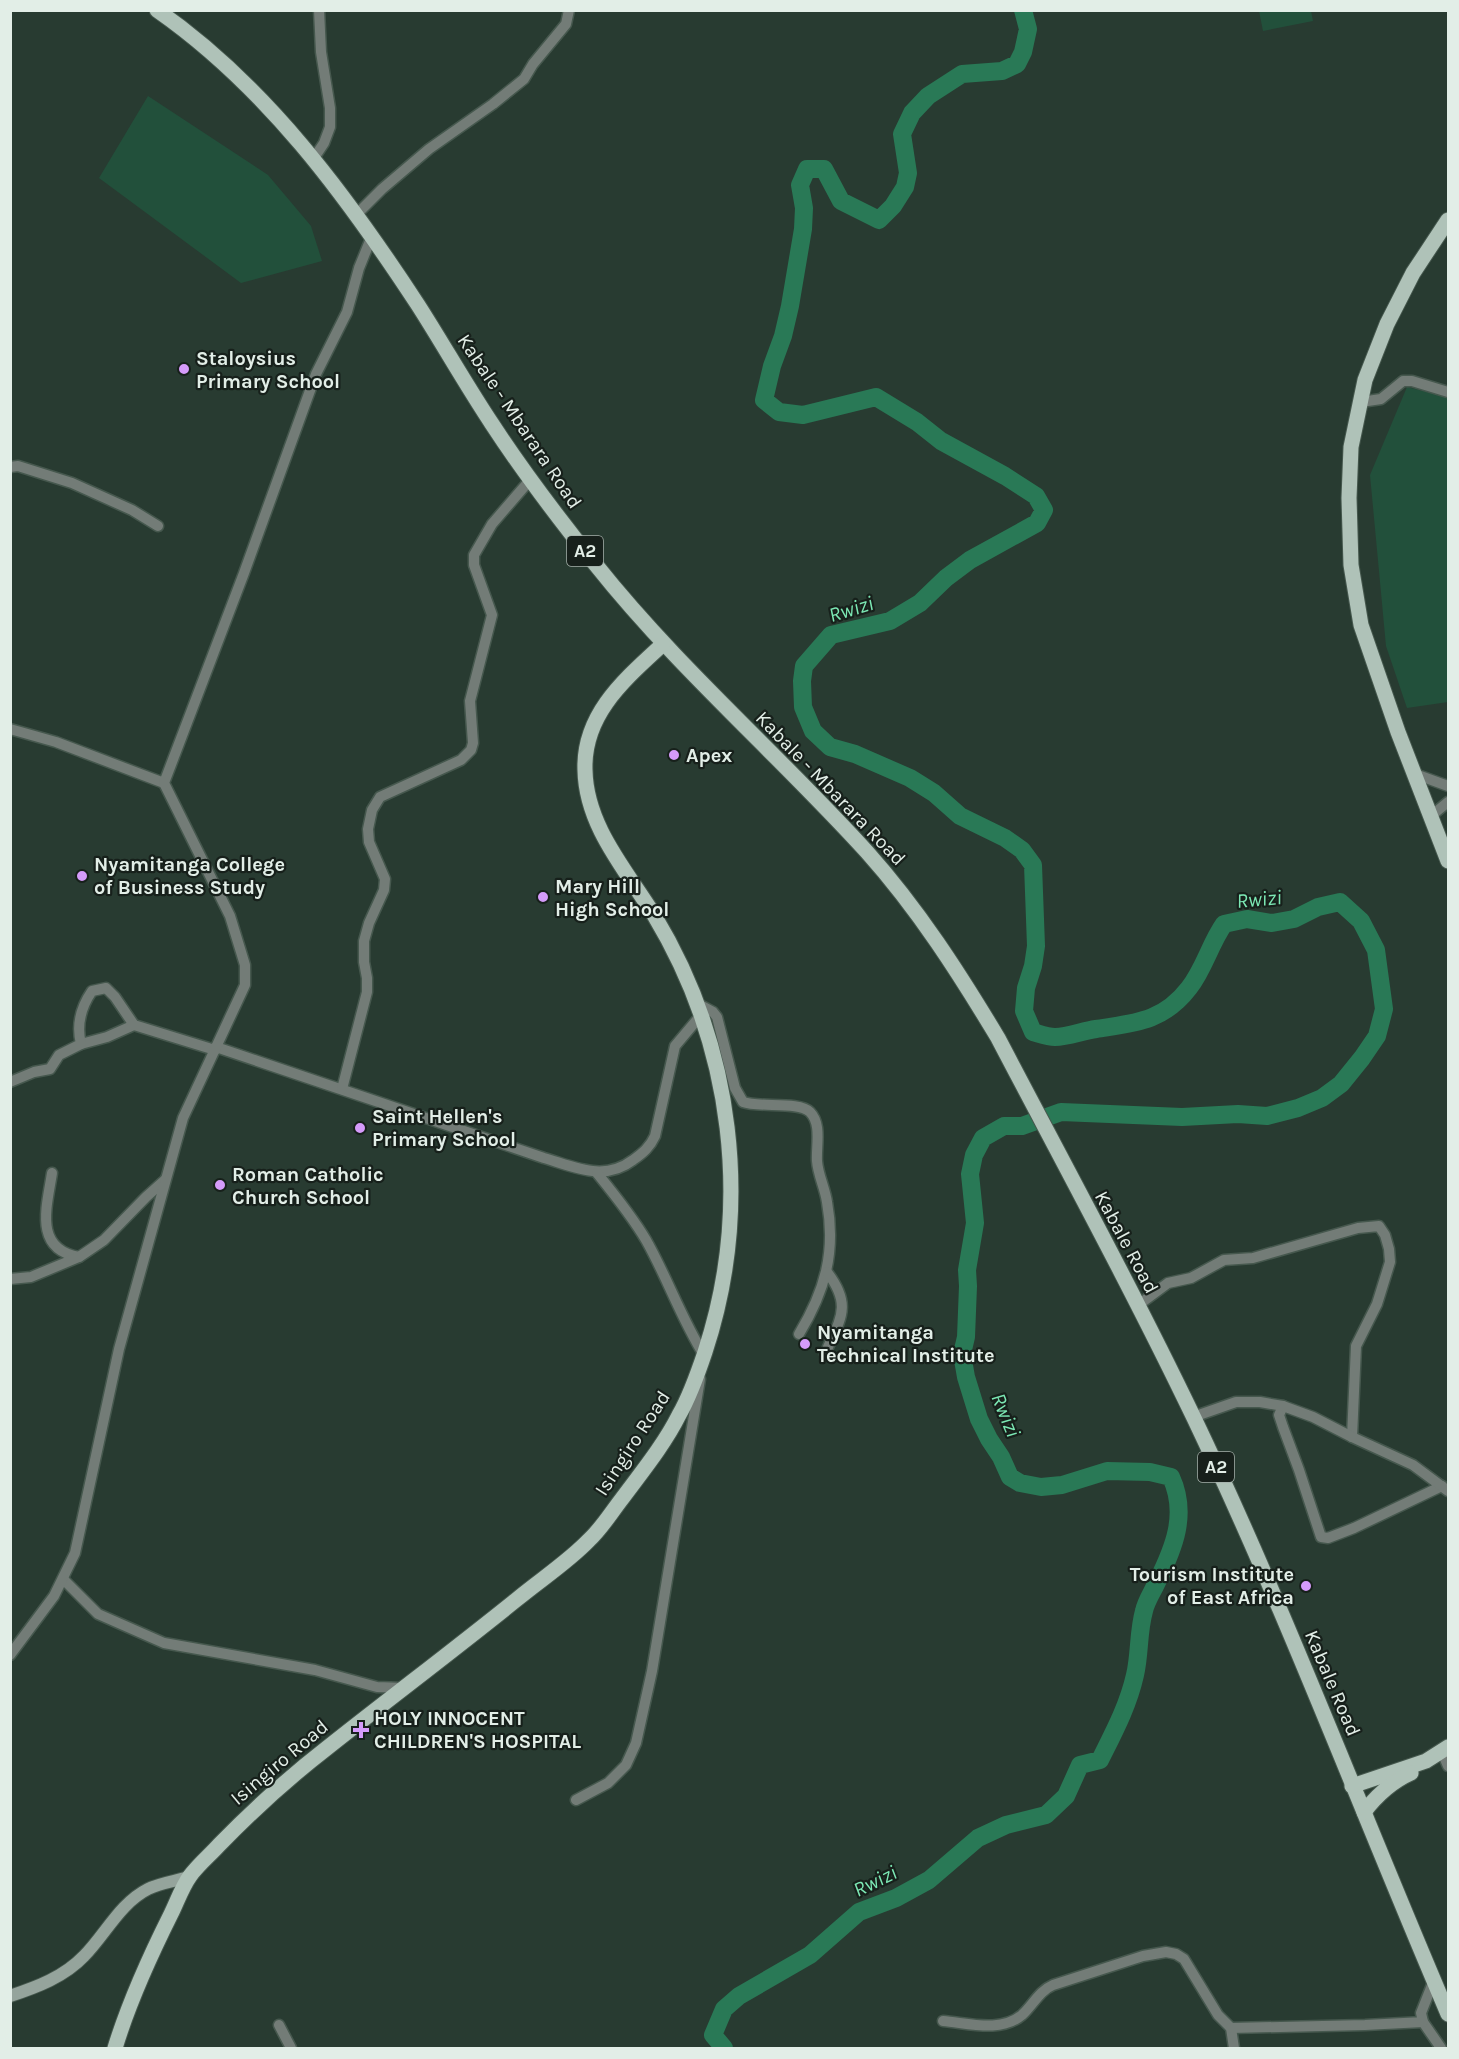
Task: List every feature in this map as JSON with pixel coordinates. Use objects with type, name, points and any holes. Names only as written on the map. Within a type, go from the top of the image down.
[{"type":"main road","name":"Kabale - Mbarara Road","points":[[157,10],[219,60],[314,158],[372,236],[530,480],[598,567],[663,644],[867,852],[914,909],[966,985],[1022,1085]]},
{"type":"main road","points":[[1449,220],[1413,273],[1387,324],[1365,380],[1351,447],[1349,498],[1351,565],[1361,625],[1449,861]]},
{"type":"main road","name":"Isingiro Road","points":[[115,2049],[140,1977],[189,1877],[252,1810],[281,1784],[590,1540],[641,1473],[679,1415],[704,1355],[721,1296],[730,1224],[732,1169],[726,1114],[716,1066],[700,1010],[681,965],[655,916],[602,834],[589,800],[585,771],[587,742],[605,703],[620,684],[663,644]]},
{"type":"main road","name":"Kabale Road","points":[[1022,1085],[1193,1417],[1272,1590],[1395,1891],[1449,2014]]},
{"type":"main road","points":[[1352,1786],[1446,1755]]},
{"type":"main road","points":[[1364,1812],[1373,1800],[1398,1779],[1446,1755]]},
{"type":"main road","points":[[1342,1758],[1361,1772],[1388,1773]]},
{"type":"main road","points":[[10,1996],[39,1986],[66,1971],[83,1957],[122,1911],[149,1889],[189,1877]]},
{"type":"street","points":[[314,158],[330,128],[330,108],[321,52],[319,10]]},
{"type":"street","points":[[356,215],[382,189],[429,149],[524,79],[533,64],[566,24],[569,10]]},
{"type":"street","points":[[164,783],[244,573],[316,374],[347,312],[359,268],[372,236]]},
{"type":"street","points":[[1361,402],[1381,399],[1403,381],[1412,381],[1449,392]]},
{"type":"street","points":[[10,466],[18,466],[72,483],[132,510],[159,526]]},
{"type":"street","points":[[342,1089],[367,992],[364,941],[369,923],[384,890],[385,879],[369,842],[368,828],[372,810],[380,797],[461,760],[471,750],[473,743],[470,701],[492,615],[474,565],[474,555],[492,524],[530,480]]},
{"type":"street","points":[[10,729],[56,742],[164,783],[230,916],[245,965],[245,985],[183,1118],[119,1349],[75,1553],[54,1596],[10,1655]]},
{"type":"street","points":[[1415,774],[1449,786]]},
{"type":"street","points":[[1431,816],[1449,802]]},
{"type":"street","points":[[81,1044],[79,1020],[84,1002],[92,991],[106,988],[134,1025]]},
{"type":"street","points":[[10,1082],[34,1072],[50,1069],[58,1055],[134,1025],[216,1048],[544,1158],[597,1173],[622,1168],[651,1145],[675,1046],[700,1010],[713,1012],[717,1017],[735,1088],[743,1102],[754,1106],[801,1107],[809,1110],[814,1116],[817,1127],[817,1162],[827,1202],[831,1243],[827,1272],[813,1312],[799,1334]]},
{"type":"street","points":[[52,1173],[45,1222],[48,1236],[69,1256],[79,1257]]},
{"type":"street","points":[[576,1800],[608,1783],[626,1765],[636,1743],[652,1671],[704,1355],[692,1337],[645,1239],[619,1200],[597,1173]]},
{"type":"street","points":[[10,1279],[31,1277],[79,1257],[104,1240],[166,1180]]},
{"type":"street","points":[[1137,1305],[1168,1283],[1191,1278],[1224,1260],[1264,1255],[1358,1228],[1379,1226],[1389,1249],[1390,1262],[1377,1304],[1356,1346],[1352,1437]]},
{"type":"street","points":[[825,1354],[843,1311],[842,1297],[827,1272]]},
{"type":"street","points":[[1193,1417],[1236,1402],[1260,1402],[1283,1406],[1313,1417],[1413,1465],[1445,1489],[1354,1528],[1328,1538],[1321,1537],[1282,1427],[1280,1415],[1283,1406]]},
{"type":"street","points":[[63,1579],[98,1614],[164,1643],[315,1670],[377,1687],[404,1688]]},
{"type":"street","points":[[943,2021],[981,2025],[1005,2023],[1021,2016],[1041,1993],[1053,1985],[1143,1956],[1166,1952],[1184,1959],[1218,2015],[1231,2028],[1234,2049]]},
{"type":"street","points":[[1434,1980],[1421,2013],[1423,2022],[1441,2049]]},
{"type":"street","points":[[1231,2028],[1423,2022]]},
{"type":"street","points":[[279,2025],[291,2049]]},
{"type":"green space","points":[[1259,11],[1311,11],[1313,21],[1263,31]]},
{"type":"green space","points":[[148,96],[268,175],[311,226],[322,261],[241,283],[99,178]]},
{"type":"green space","points":[[1407,387],[1448,397],[1448,702],[1407,708],[1386,646],[1370,475]]},
{"type":"waterway","name":"Rwizi","points":[[724,2048],[713,2035],[724,2009],[739,1996],[810,1955],[859,1912],[896,1898],[929,1880],[978,1838],[1006,1825],[1046,1815],[1066,1796],[1080,1765],[1100,1760],[1129,1697],[1137,1667],[1145,1607],[1163,1569],[1177,1531],[1178,1504],[1171,1477],[1150,1472],[1107,1471],[1062,1485],[1041,1487],[1020,1483],[1010,1477],[979,1419],[966,1377],[962,1354],[966,1337],[967,1270],[975,1223],[970,1174],[974,1155],[983,1138],[1004,1126],[1022,1126],[1061,1112],[1182,1117],[1238,1114],[1267,1116],[1298,1108],[1322,1098],[1341,1084],[1377,1036],[1384,1009],[1376,950],[1361,921],[1340,902],[1318,907],[1294,919],[1272,923],[1247,919],[1224,924],[1189,988],[1169,1008],[1147,1019],[1060,1037],[1033,1032],[1024,1011],[1026,988],[1036,946],[1033,865],[1022,850],[1005,838],[960,816],[934,793],[910,778],[855,754],[830,747],[813,731],[803,707],[804,666],[831,635],[890,621],[920,603],[946,578],[970,560],[1037,523],[1044,510],[1036,496],[941,441],[917,422],[876,397],[803,415],[779,412],[764,400],[790,306],[803,229],[804,208],[800,185],[807,169],[824,169],[841,201],[879,220],[893,206],[905,187],[908,173],[902,134],[912,113],[928,96],[962,74],[1002,71],[1017,64],[1023,52],[1028,29],[1023,10]]},
{"type":"place","name":"Staloysius Primary School","points":[[184,369]]},
{"type":"place","name":"Apex","points":[[674,755]]},
{"type":"place","name":"Nyamitanga College of Business Study","points":[[82,876]]},
{"type":"place","name":"Mary Hill High School","points":[[543,897]]},
{"type":"place","name":"Saint Hellen's Primary School","points":[[360,1128]]},
{"type":"place","name":"Roman Catholic Church School","points":[[220,1185]]},
{"type":"place","name":"Nyamitanga Technical Institute","points":[[805,1344]]},
{"type":"place","name":"Tourism Institute of East Africa","points":[[1306,1586]]},
{"type":"place","name":"HOLY INNOCENT CHILDREN'S HOSPITAL","points":[[361,1730]]}]
